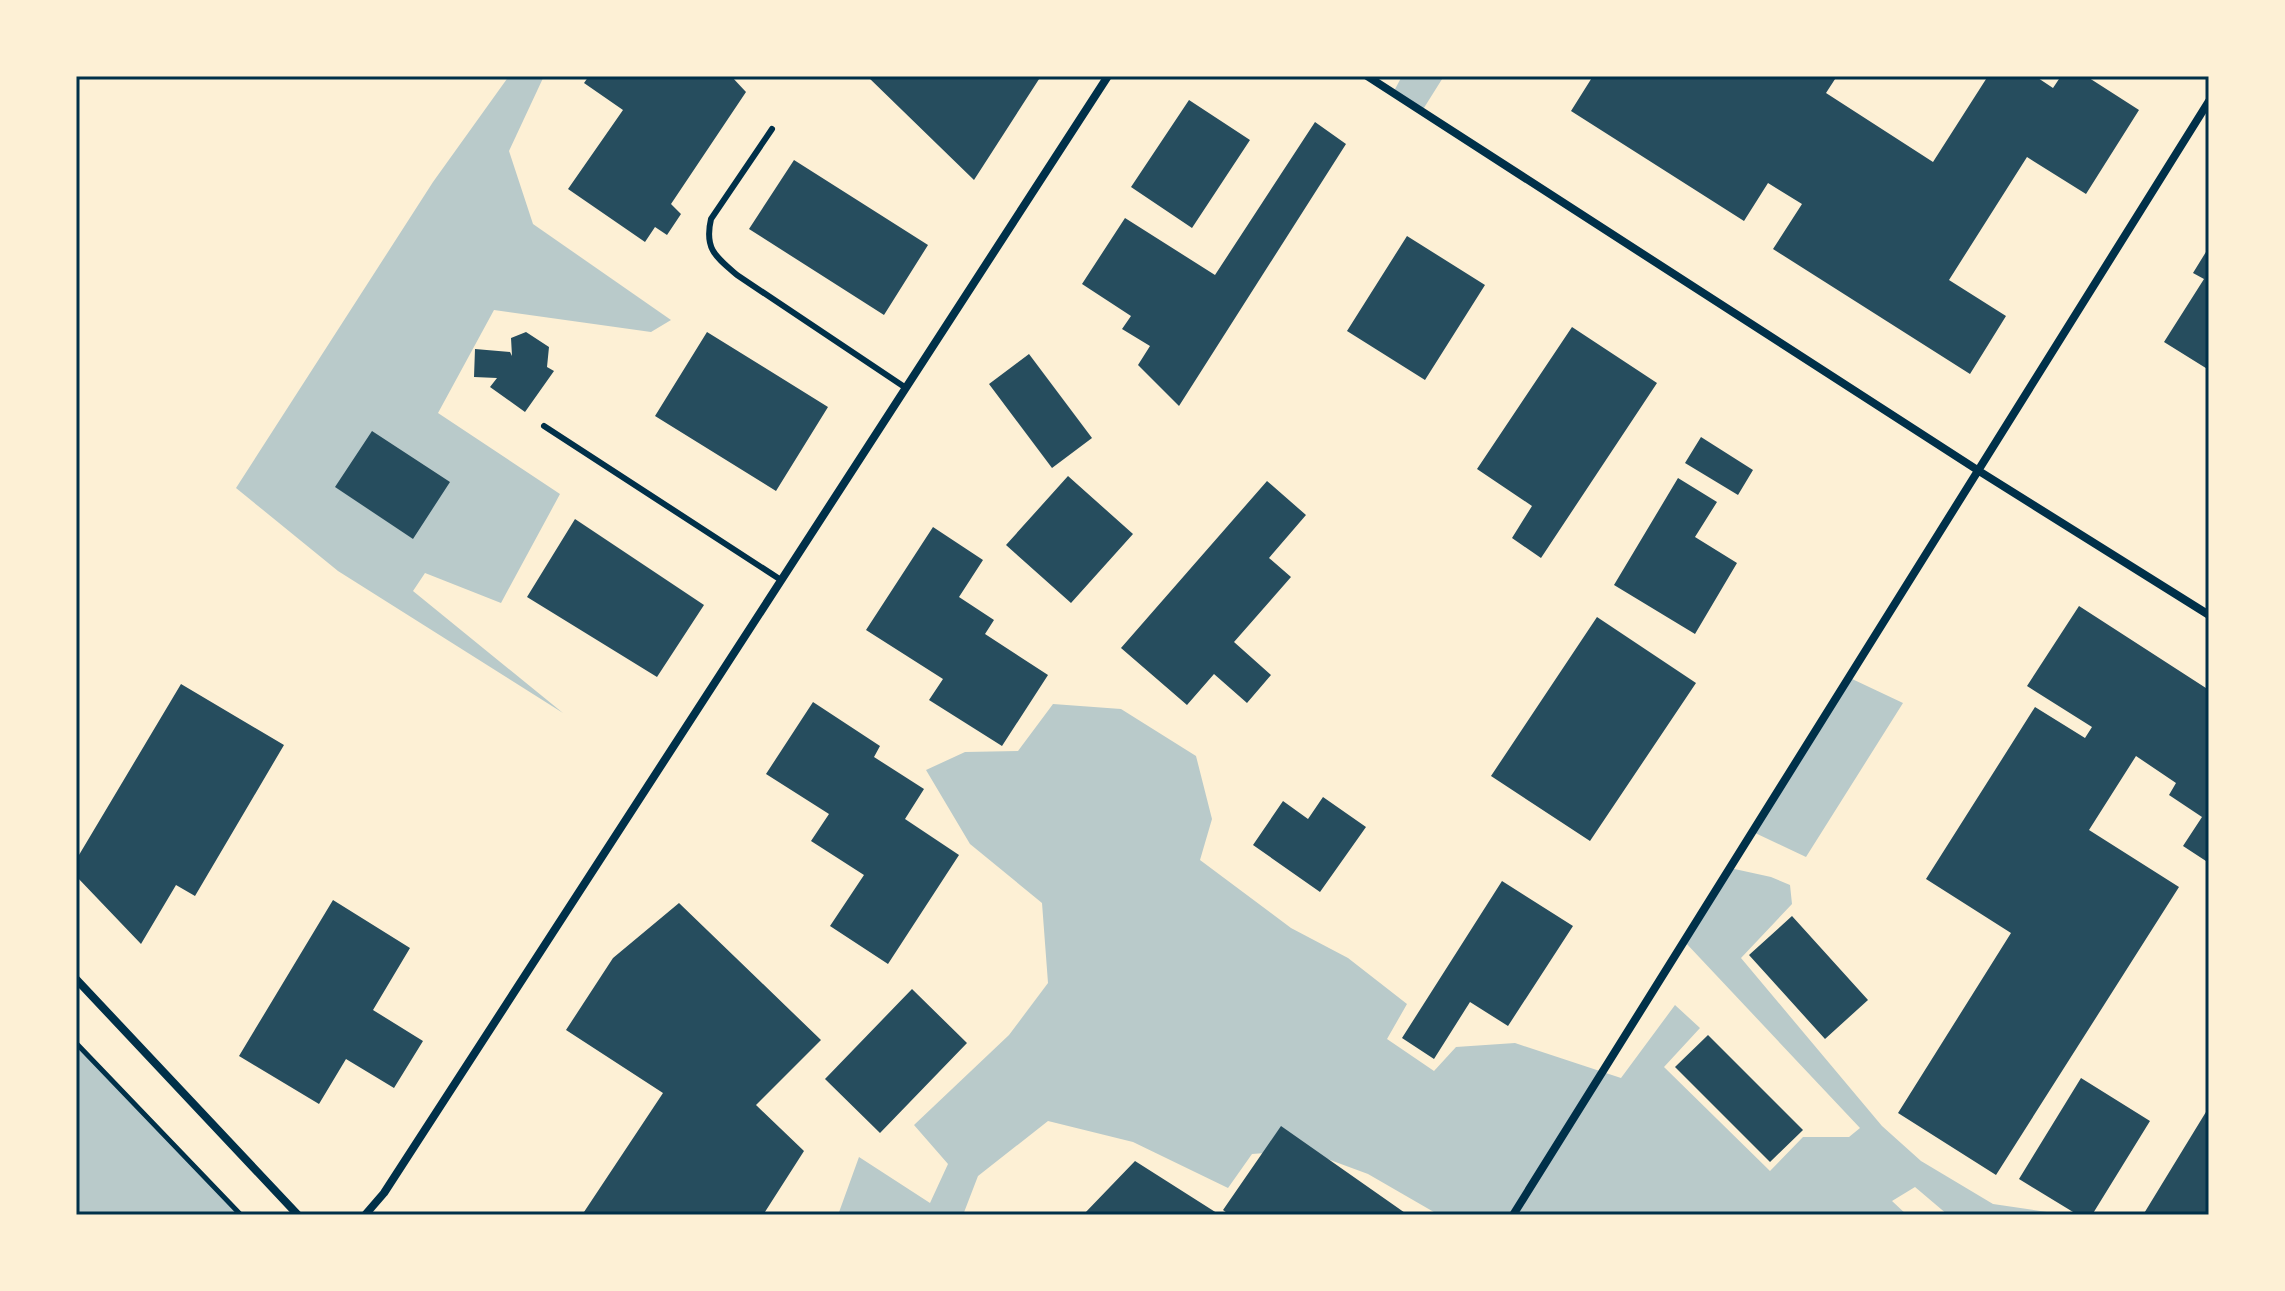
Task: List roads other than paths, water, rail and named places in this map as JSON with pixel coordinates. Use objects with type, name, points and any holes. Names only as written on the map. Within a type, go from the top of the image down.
[{"type":"street","points":[[365,1215],[384,1193],[1108,76]]},
{"type":"street","points":[[1367,76],[1979,471],[2209,615]]},
{"type":"street","points":[[1513,1215],[2209,101]]},
{"type":"street","points":[[76,979],[298,1215]]},
{"type":"lane","points":[[772,129],[711,219],[708,235],[711,248],[737,275],[906,388]]},
{"type":"lane","points":[[544,426],[781,580]]}]
